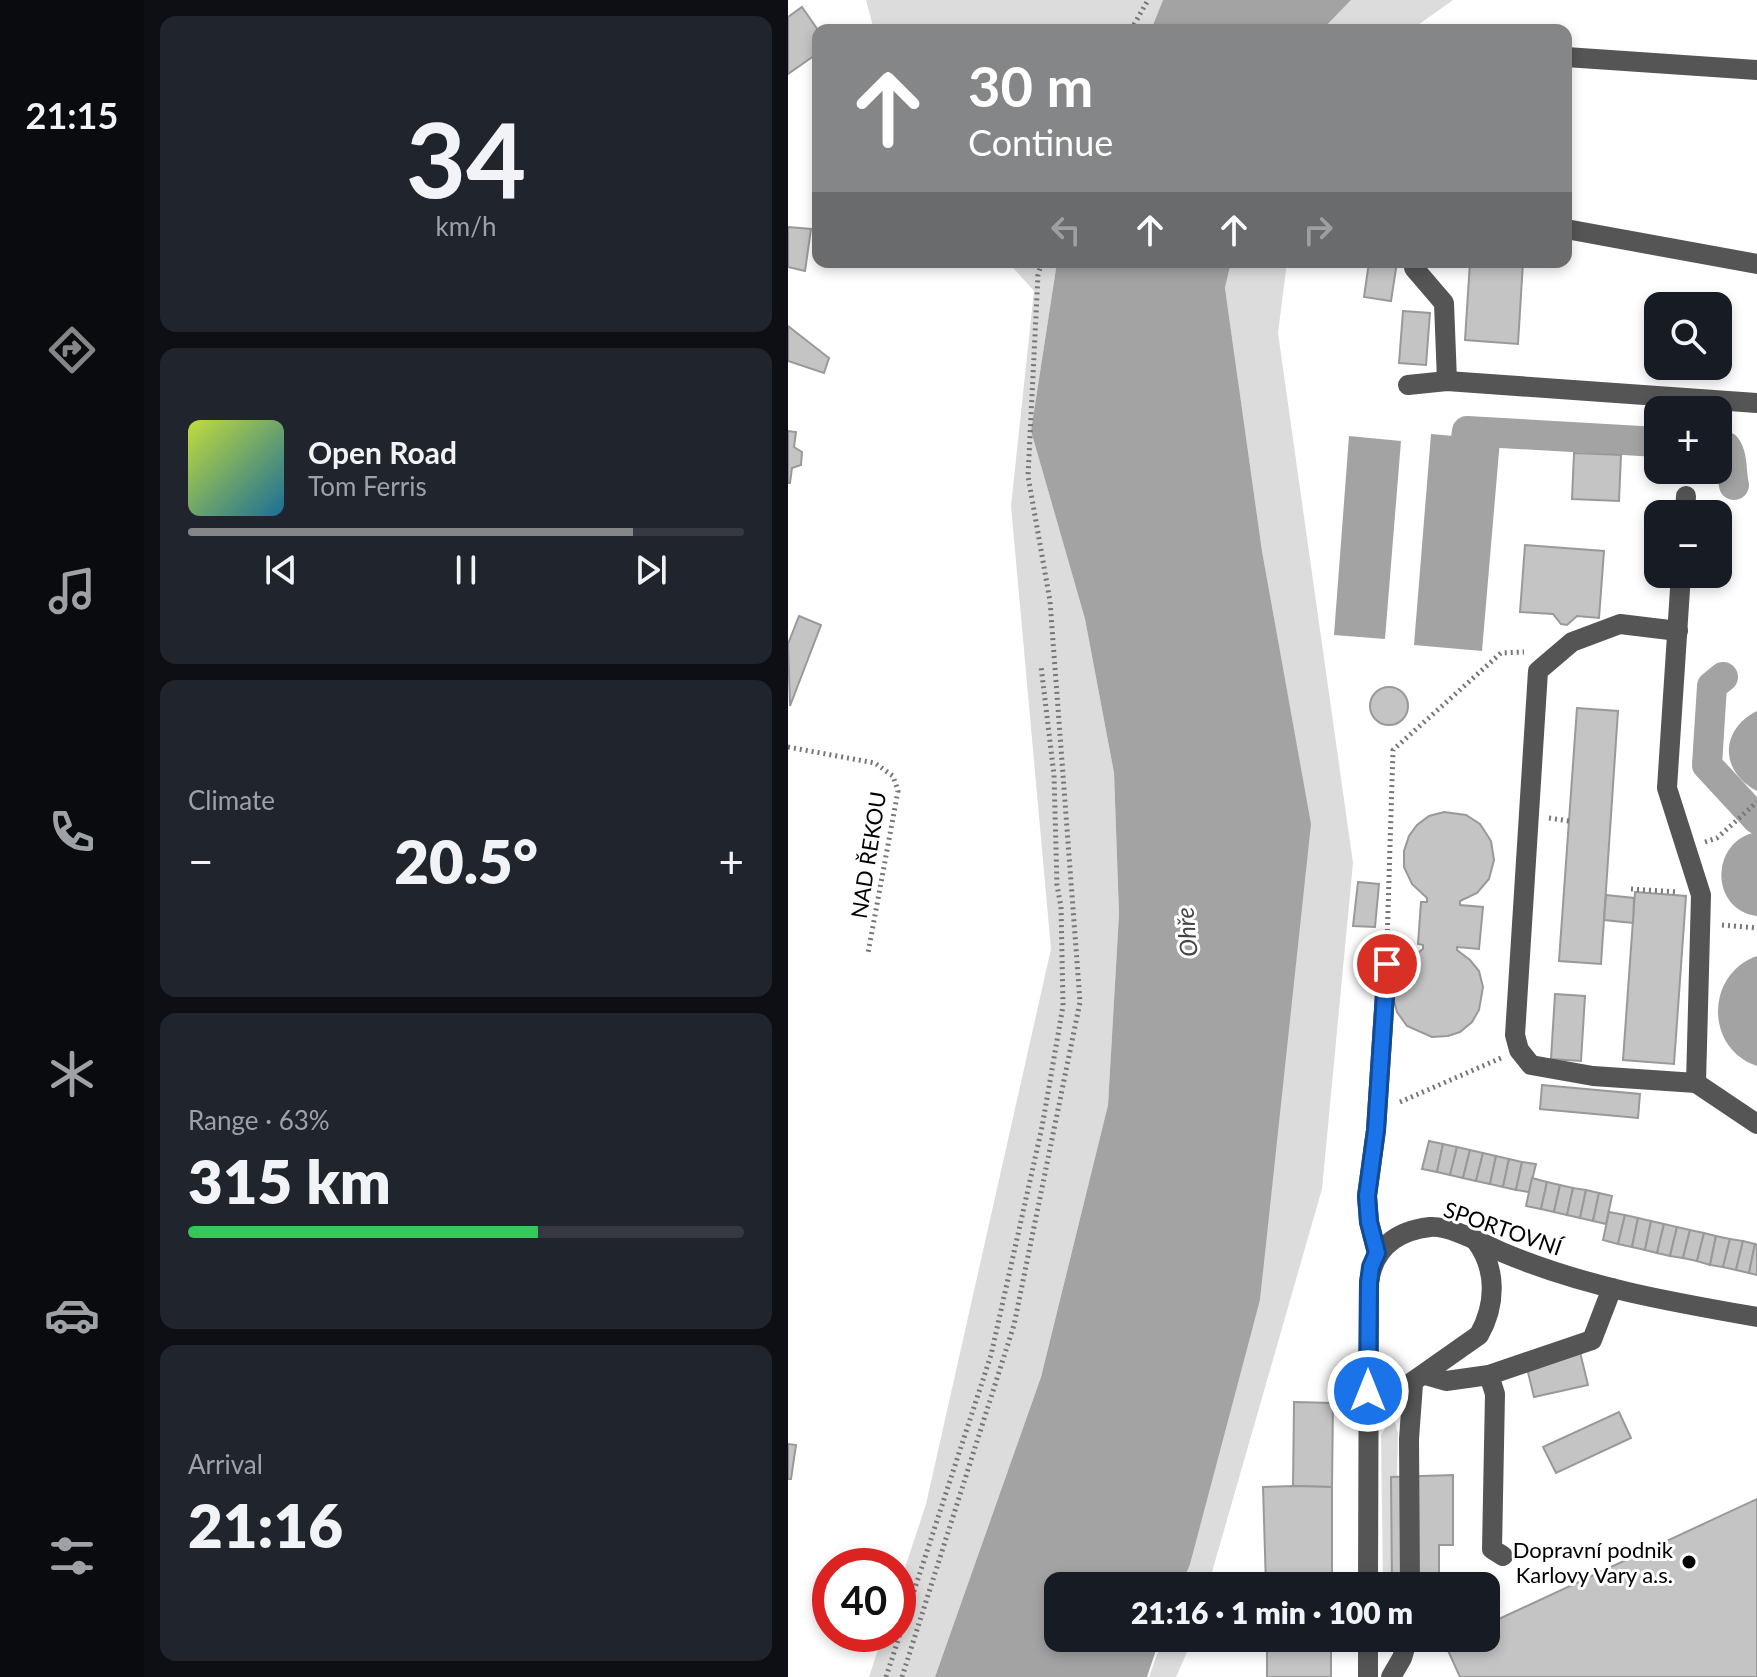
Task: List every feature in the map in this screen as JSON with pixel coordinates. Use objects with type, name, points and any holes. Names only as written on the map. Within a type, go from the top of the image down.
[{"type":"street","points":[[1572,57],[1757,70]]},
{"type":"street","points":[[1572,230],[1757,264]]},
{"type":"street","points":[[1414,268],[1444,303],[1447,381]]},
{"type":"street","points":[[1408,385],[1447,381],[1757,403]]},
{"type":"street","points":[[1680,588],[1667,788],[1701,895],[1696,1083]]},
{"type":"street","points":[[1678,631],[1620,624],[1572,642],[1538,671],[1515,1035],[1519,1050],[1531,1065],[1593,1076],[1696,1083],[1757,1124]]},
{"type":"street","points":[[1368,1572],[1369,1283],[1377,1253],[1369,1222],[1367,1196],[1377,1111],[1387,964]]},
{"type":"street","name":"SPORTOVNÍ","points":[[1377,1253],[1395,1239],[1415,1230],[1433,1227],[1535,1266],[1637,1296],[1757,1317]]},
{"type":"street","points":[[1368,1413],[1479,1335],[1487,1321],[1492,1288],[1491,1267],[1476,1241]]},
{"type":"street","points":[[1419,1379],[1446,1381],[1489,1375],[1592,1340],[1612,1288]]},
{"type":"street","points":[[1489,1375],[1495,1394],[1492,1549],[1503,1556]]},
{"type":"street","points":[[1410,1572],[1409,1439],[1419,1379]]},
{"type":"street","points":[[1368,1652],[1368,1677]]},
{"type":"street","points":[[1391,1677],[1404,1652]]},
{"type":"path","points":[[1134,24],[1148,0]]},
{"type":"path","points":[[902,1677],[1014,1325],[1080,1002],[1050,601],[1028,476],[1040,268]]},
{"type":"path","points":[[1387,964],[1393,750],[1501,653],[1561,651]]},
{"type":"path","points":[[886,1677],[991,1355],[1042,1127],[1063,1006],[1054,775],[1041,666]]},
{"type":"path","name":"NAD ŘEKOU","points":[[788,747],[875,763],[893,776],[898,791],[868,953]]},
{"type":"path","points":[[1686,847],[1717,838],[1757,802]]},
{"type":"path","points":[[1377,1111],[1519,1050]]},
{"type":"shaded area","points":[[866,0],[1163,0],[1153,24],[872,24]]},
{"type":"shaded area","points":[[1351,0],[1453,0],[1419,24],[1328,24]]},
{"type":"shaded area","points":[[1013,268],[1056,268],[1031,431],[1085,619],[1114,773],[1119,914],[1108,1105],[1041,1377],[935,1677],[869,1677],[877,1652],[916,1652],[916,1548],[912,1548],[926,1504],[1051,949],[1011,506],[1034,291]]},
{"type":"shaded area","points":[[1230,268],[1286,268],[1278,333],[1353,863],[1322,1189],[1212,1572],[1186,1572],[1260,1300],[1308,810],[1262,551],[1225,288]]},
{"type":"shaded area","points":[[1393,1415],[1398,1433],[1397,1476],[1391,1477],[1392,1572],[1383,1572],[1381,1435]]},
{"type":"shaded area","points":[[1158,1652],[1187,1652],[1176,1677],[1149,1677]]},
{"type":"water","points":[[1163,0],[1351,0],[1328,24],[1153,24]]},
{"type":"water","name":"Ohře","points":[[1056,268],[1230,268],[1225,288],[1262,551],[1311,824],[1260,1300],[1187,1572],[1044,1572],[1044,1652],[1155,1652],[1147,1677],[935,1677],[1041,1377],[1108,1105],[1119,914],[1114,773],[1085,619],[1031,431]]},
{"type":"water","points":[[1431,434],[1500,440],[1482,651],[1414,645]]},
{"type":"water","points":[[1349,436],[1401,441],[1385,639],[1334,635]]},
{"type":"water","points":[[1757,711],[1757,791],[1736,773],[1729,751],[1736,729]]},
{"type":"water","points":[[1757,832],[1757,916],[1741,911],[1730,901],[1721,875],[1730,848],[1742,838]]},
{"type":"water","points":[[1757,956],[1757,1066],[1740,1057],[1728,1044],[1720,1028],[1718,1011],[1720,994],[1728,978],[1740,965]]},
{"type":"building","points":[[802,7],[814,24],[812,57],[788,74],[788,17]]},
{"type":"building","points":[[788,227],[811,229],[805,271],[788,267]]},
{"type":"building","points":[[1368,268],[1396,268],[1391,301],[1364,297]]},
{"type":"building","points":[[1470,268],[1523,268],[1518,344],[1465,340]]},
{"type":"building","points":[[1403,311],[1430,313],[1426,365],[1399,363]]},
{"type":"building","points":[[788,326],[829,358],[824,373],[788,361]]},
{"type":"building","points":[[788,431],[796,432],[794,447],[802,452],[801,465],[792,468],[790,483],[788,483]]},
{"type":"building","points":[[1574,453],[1621,455],[1619,501],[1572,499]]},
{"type":"building","points":[[1525,545],[1604,551],[1599,618],[1577,616],[1567,625],[1561,624],[1553,614],[1520,612]]},
{"type":"building","points":[[799,616],[821,625],[790,706],[788,644]]},
{"type":"building","points":[[1389,687],[1402,693],[1408,706],[1402,719],[1389,725],[1376,719],[1370,706],[1376,693]]},
{"type":"building","points":[[1577,708],[1618,711],[1601,964],[1559,961]]},
{"type":"building","points":[[1444,812],[1466,815],[1480,824],[1491,841],[1494,860],[1489,879],[1477,893],[1460,901],[1460,905],[1483,907],[1479,949],[1457,947],[1479,971],[1483,987],[1479,1010],[1472,1022],[1460,1032],[1432,1037],[1407,1026],[1397,1012],[1393,997],[1394,977],[1402,964],[1423,949],[1423,945],[1418,944],[1421,902],[1427,902],[1427,898],[1412,884],[1404,867],[1404,851],[1417,825],[1429,816]]},
{"type":"building","points":[[1358,882],[1379,884],[1375,927],[1353,926]]},
{"type":"building","points":[[1635,892],[1686,896],[1674,1064],[1623,1060]]},
{"type":"building","points":[[1606,895],[1634,898],[1633,923],[1604,920]]},
{"type":"building","points":[[1555,994],[1585,996],[1581,1061],[1551,1059]]},
{"type":"building","points":[[1542,1085],[1640,1094],[1638,1118],[1540,1109]]},
{"type":"building","points":[[1429,1141],[1443,1144],[1437,1172],[1422,1169]]},
{"type":"building","points":[[1443,1144],[1457,1147],[1450,1175],[1437,1172]]},
{"type":"building","points":[[1457,1147],[1470,1150],[1463,1178],[1450,1175]]},
{"type":"building","points":[[1470,1150],[1483,1153],[1476,1181],[1463,1178]]},
{"type":"building","points":[[1483,1153],[1496,1156],[1490,1184],[1476,1181]]},
{"type":"building","points":[[1496,1156],[1509,1159],[1503,1187],[1490,1184]]},
{"type":"building","points":[[1509,1159],[1522,1162],[1516,1190],[1503,1187]]},
{"type":"building","points":[[1522,1162],[1536,1164],[1529,1192],[1516,1190]]},
{"type":"building","points":[[1532,1178],[1547,1182],[1541,1209],[1526,1206]]},
{"type":"building","points":[[1547,1182],[1560,1185],[1554,1212],[1541,1209]]},
{"type":"building","points":[[1560,1185],[1573,1188],[1567,1215],[1554,1212]]},
{"type":"building","points":[[1573,1188],[1586,1190],[1580,1218],[1567,1215]]},
{"type":"building","points":[[1586,1190],[1599,1193],[1593,1221],[1580,1218]]},
{"type":"building","points":[[1599,1193],[1612,1196],[1606,1224],[1593,1221]]},
{"type":"building","points":[[1609,1212],[1625,1215],[1618,1244],[1603,1240]]},
{"type":"building","points":[[1625,1215],[1638,1218],[1632,1247],[1618,1244]]},
{"type":"building","points":[[1638,1218],[1651,1221],[1645,1250],[1632,1247]]},
{"type":"building","points":[[1651,1221],[1664,1224],[1657,1253],[1645,1250]]},
{"type":"building","points":[[1664,1224],[1677,1227],[1670,1256],[1657,1253]]},
{"type":"building","points":[[1677,1227],[1690,1230],[1683,1258],[1670,1256]]},
{"type":"building","points":[[1690,1230],[1704,1233],[1697,1261],[1683,1258]]},
{"type":"building","points":[[1704,1233],[1716,1236],[1710,1265],[1697,1261]]},
{"type":"building","points":[[1716,1236],[1730,1239],[1723,1267],[1710,1265]]},
{"type":"building","points":[[1730,1239],[1743,1241],[1736,1270],[1723,1267]]},
{"type":"building","points":[[1743,1241],[1755,1244],[1749,1273],[1736,1270]]},
{"type":"building","points":[[1757,1245],[1757,1275],[1749,1273]]},
{"type":"building","points":[[1580,1352],[1588,1385],[1534,1397],[1526,1364]]},
{"type":"building","points":[[1294,1402],[1333,1403],[1332,1487],[1293,1486]]},
{"type":"building","points":[[1619,1412],[1631,1438],[1556,1473],[1543,1447]]},
{"type":"building","points":[[788,1444],[796,1445],[791,1479],[788,1479]]},
{"type":"building","points":[[1453,1475],[1453,1545],[1439,1545],[1439,1572],[1392,1572],[1391,1477]]},
{"type":"building","points":[[1263,1487],[1332,1487],[1332,1572],[1266,1572]]},
{"type":"building","name":"Dopravní podnik Karlovy Vary a.s.","points":[[1757,1499],[1757,1677],[1460,1677],[1449,1652],[1500,1652],[1500,1618]]},
{"type":"building","points":[[1267,1652],[1331,1652],[1331,1677],[1267,1677]]},
{"type":"waterway","points":[[1465,445],[1467,431],[1644,441]]},
{"type":"waterway","points":[[1732,468],[1734,485]]},
{"type":"waterway","points":[[1723,677],[1712,686],[1707,765],[1757,819]]},
{"type":"place","name":"Dopravní podnik Karlovy Vary a.s.","points":[[1689,1562]]},
{"type":"route","points":[[1368,1391],[1369,1283],[1377,1253],[1369,1222],[1367,1196],[1376,1130],[1387,964]]}]
